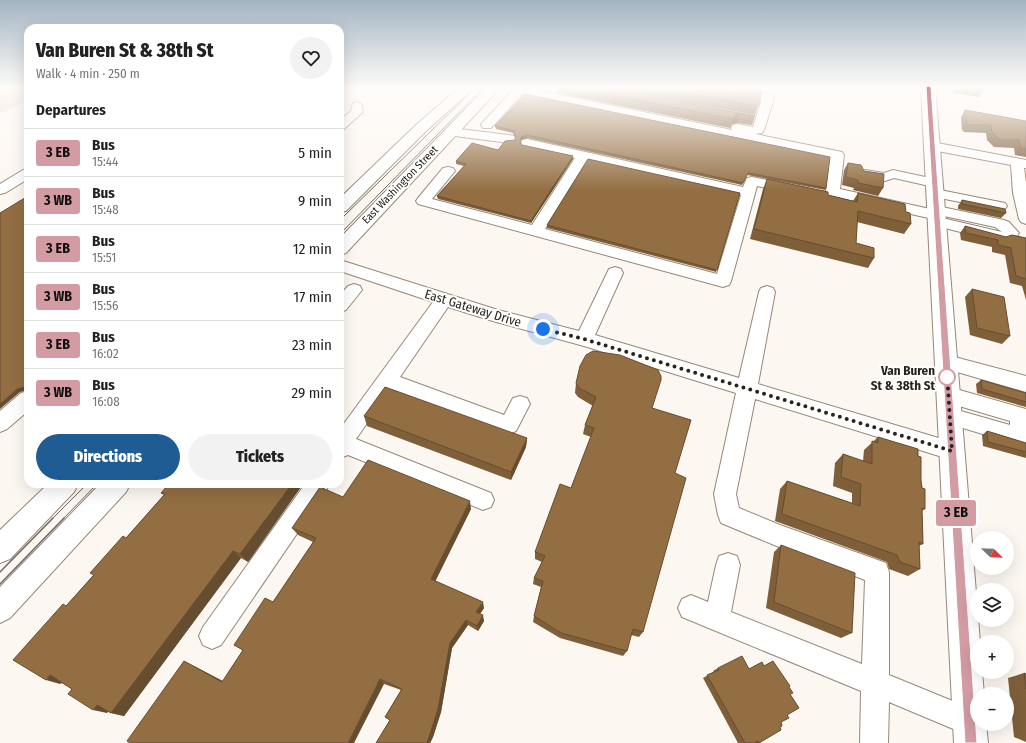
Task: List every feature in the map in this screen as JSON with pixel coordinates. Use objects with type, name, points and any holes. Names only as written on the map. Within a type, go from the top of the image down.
[{"type":"main road","name":"East Washington Street","points":[[344,203],[428,122]]},
{"type":"main road","name":"East Washington Street","points":[[344,245],[461,122]]},
{"type":"main road","points":[[930,122],[971,733]]},
{"type":"main road","points":[[0,550],[61,488]]},
{"type":"main road","points":[[0,608],[113,488]]},
{"type":"street","points":[[487,126],[491,122]]},
{"type":"street","points":[[448,171],[423,201],[723,281],[752,181],[833,198],[837,155],[674,122]]},
{"type":"street","points":[[707,122],[754,131],[758,130],[759,122]]},
{"type":"street","points":[[451,132],[509,139]]},
{"type":"street","points":[[527,143],[749,193]]},
{"type":"street","points":[[932,146],[1022,163],[1020,193],[1026,219]]},
{"type":"street","points":[[536,232],[583,156]]},
{"type":"street","points":[[865,174],[884,177],[893,174],[936,205]]},
{"type":"street","points":[[0,190],[24,175]]},
{"type":"street","points":[[833,192],[936,205],[1000,206]]},
{"type":"street","name":"East Gateway Drive","points":[[344,266],[518,323],[584,339],[747,390],[952,451]]},
{"type":"street","points":[[584,339],[615,273]]},
{"type":"street","points":[[344,301],[354,290]]},
{"type":"street","points":[[768,292],[725,494],[729,515],[779,536],[877,572],[874,743]]},
{"type":"street","points":[[344,440],[444,299]]},
{"type":"street","points":[[946,362],[1026,384]]},
{"type":"street","points":[[387,380],[509,425],[520,404]]},
{"type":"street","points":[[0,423],[24,403]]},
{"type":"street","points":[[344,445],[483,500]]},
{"type":"street","points":[[212,636],[315,488]]},
{"type":"street","points":[[717,619],[728,565]]},
{"type":"street","points":[[691,608],[875,683],[971,733]]},
{"type":"building","points":[[499,122],[659,122],[830,157],[826,188],[748,173],[743,183],[527,135],[521,137],[520,141],[522,145],[573,156],[531,221],[437,196],[466,164],[456,161],[472,143],[498,150],[505,141],[515,140],[516,136],[513,132],[515,131],[495,126]]},
{"type":"building","points":[[967,122],[1026,122],[1026,149],[1021,148],[1019,140],[999,140],[992,132],[991,125],[969,125]]},
{"type":"building","points":[[588,159],[740,193],[717,270],[547,225]]},
{"type":"building","points":[[848,163],[861,165],[864,171],[884,174],[883,188],[858,183],[858,180],[846,177]]},
{"type":"building","points":[[767,179],[828,192],[828,195],[857,202],[858,193],[905,204],[906,212],[910,213],[911,224],[858,211],[856,243],[874,248],[874,258],[754,229]]},
{"type":"building","points":[[24,198],[24,387],[17,389],[0,404],[0,213]]},
{"type":"building","points":[[962,200],[1005,209],[1006,213],[962,204]]},
{"type":"building","points":[[965,226],[1006,237],[1012,235],[1026,238],[1026,279],[1016,276],[1011,248],[998,245],[998,240],[966,233]]},
{"type":"building","points":[[972,289],[1004,297],[1010,336],[977,328]]},
{"type":"building","points":[[593,351],[620,355],[658,370],[661,380],[652,408],[691,420],[675,473],[686,478],[643,632],[633,629],[627,651],[561,633],[534,616],[543,581],[534,578],[545,556],[535,552],[560,484],[571,488],[594,428],[585,425],[596,397],[579,388],[576,383],[580,366],[586,355]]},
{"type":"building","points":[[981,380],[1026,393],[1026,402],[982,389]]},
{"type":"building","points":[[385,387],[527,438],[511,472],[364,416]]},
{"type":"building","points":[[987,431],[1026,443],[1026,452],[988,442]]},
{"type":"building","points":[[878,437],[918,449],[918,456],[921,457],[921,481],[922,488],[925,489],[925,509],[922,508],[923,544],[919,542],[920,569],[900,562],[897,555],[782,514],[787,481],[860,506],[861,484],[841,477],[843,454],[872,464],[872,441],[878,443]]},
{"type":"building","points":[[368,460],[470,501],[431,579],[483,602],[476,612],[483,615],[477,626],[466,620],[450,643],[438,709],[427,743],[376,743],[390,720],[385,717],[402,689],[380,679],[348,743],[130,743],[127,741],[184,661],[222,682],[243,650],[234,645],[265,598],[273,602],[316,538],[292,528],[319,488],[343,497]]},
{"type":"building","points":[[165,488],[289,488],[240,554],[233,551],[111,713],[97,705],[93,710],[68,694],[72,689],[50,675],[46,680],[13,660],[63,604],[66,606],[94,575],[90,573],[123,536],[126,538],[165,494],[161,493]]},
{"type":"building","points":[[781,545],[855,573],[852,633],[774,602]]},
{"type":"building","points":[[742,656],[749,669],[762,662],[764,666],[773,661],[790,686],[789,687],[793,693],[790,694],[799,708],[787,715],[789,718],[781,722],[781,730],[759,743],[758,741],[754,743],[745,743],[707,675],[719,670],[718,668]]},
{"type":"building","points":[[1024,673],[1026,674],[1026,689]]},
{"type":"tram line","points":[[344,216],[441,122]]},
{"type":"tram line","points":[[344,230],[450,122]]},
{"type":"tram line","points":[[53,518],[83,488]]},
{"type":"tram line","points":[[63,519],[93,488]]},
{"type":"tram line","points":[[0,572],[53,518]]},
{"type":"tram line","points":[[0,584],[64,518]]},
{"type":"bus line","points":[[931,122],[971,743]]},
{"type":"place","name":"Van Buren St & 38th St","points":[[947,377]]},
{"type":"route","points":[[543,329],[571,335],[952,451],[947,373],[947,377]]}]
